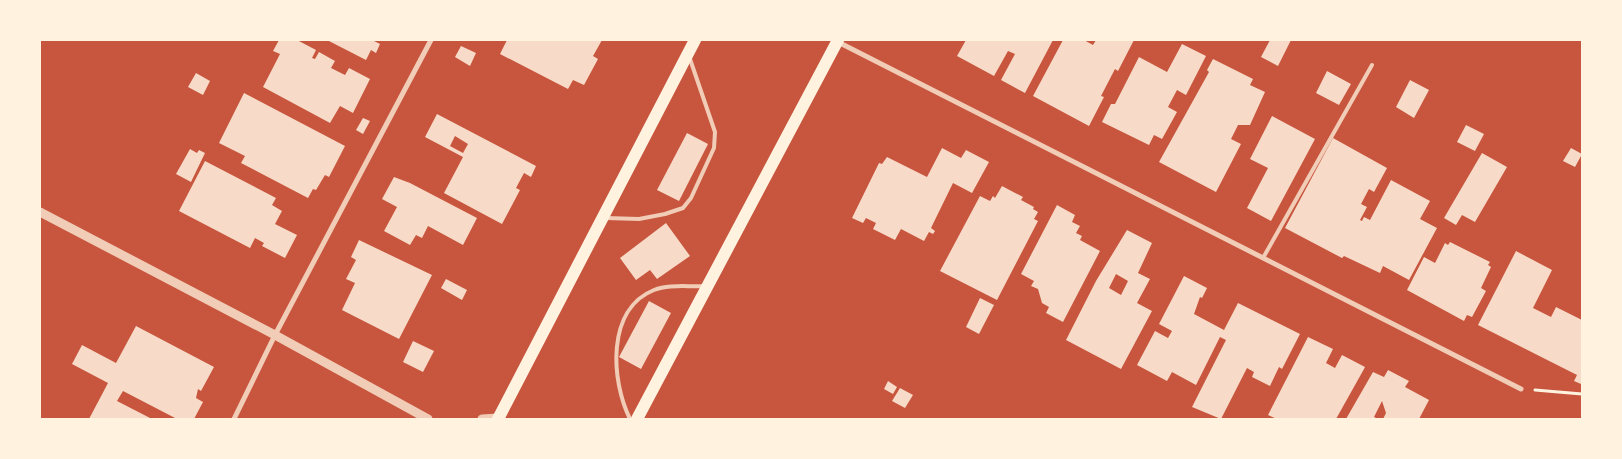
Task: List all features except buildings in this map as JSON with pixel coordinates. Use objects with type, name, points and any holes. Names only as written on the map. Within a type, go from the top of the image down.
[{"type":"main road","points":[[498,418],[696,40]]},
{"type":"main road","points":[[637,419],[838,41]]},
{"type":"street","points":[[234,419],[431,40]]},
{"type":"street","points":[[838,41],[1521,389]]},
{"type":"street","points":[[40,212],[276,335],[428,419]]},
{"type":"street","points":[[482,419],[498,418]]},
{"type":"lane","points":[[603,217],[638,219],[665,214],[683,208],[702,178],[714,148],[715,132],[688,54]]},
{"type":"lane","points":[[1263,258],[1372,65]]},
{"type":"lane","points":[[630,419],[622,403],[615,355],[618,337],[629,312],[645,296],[655,290],[708,286]]},
{"type":"path","points":[[1521,389],[1582,394]]}]
